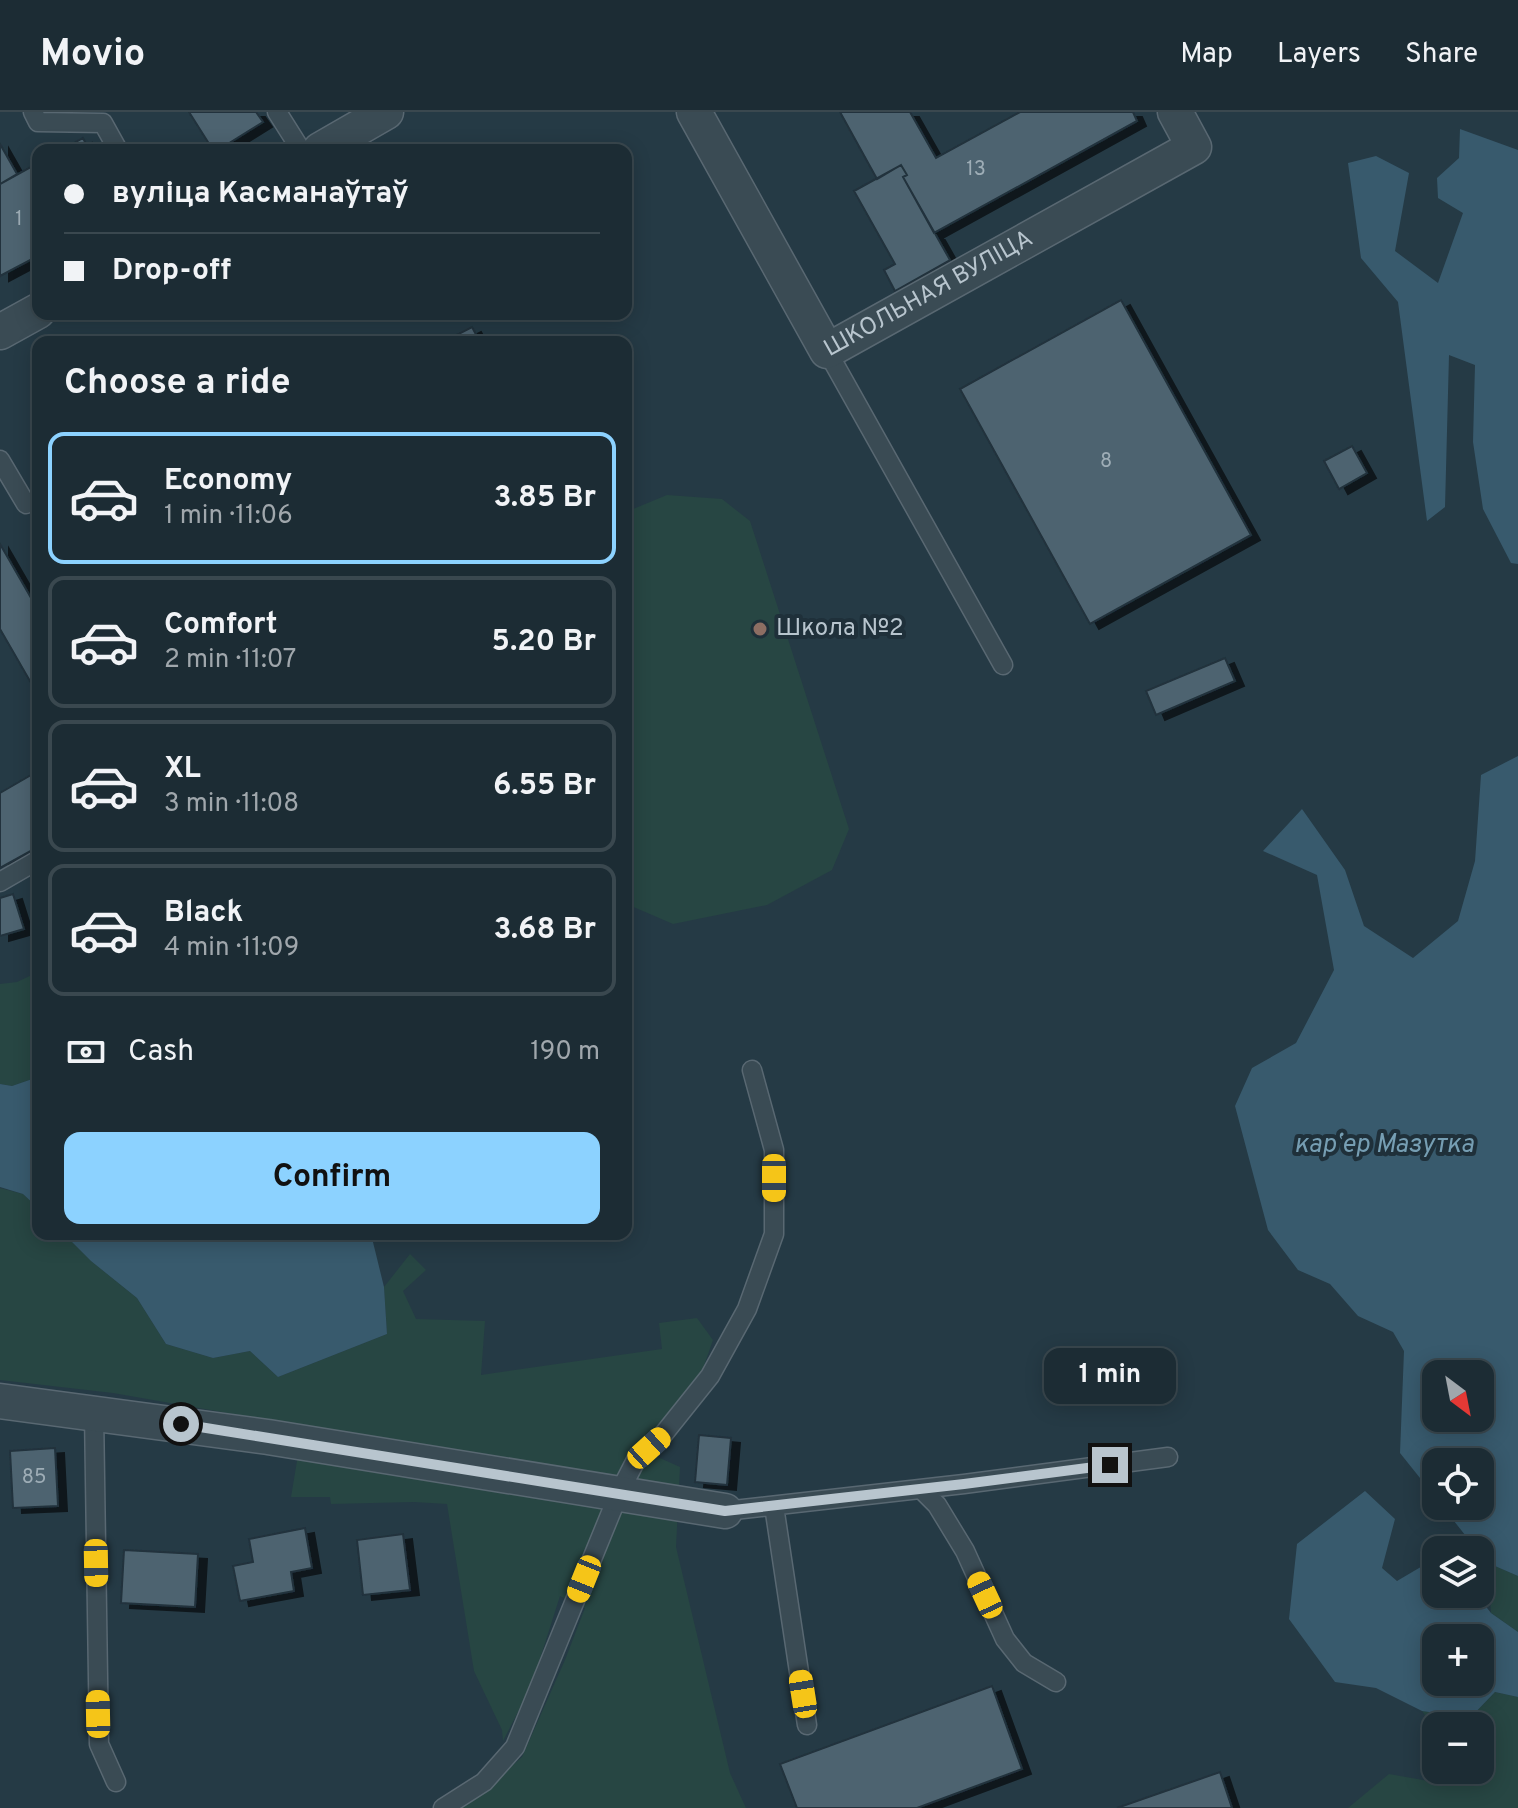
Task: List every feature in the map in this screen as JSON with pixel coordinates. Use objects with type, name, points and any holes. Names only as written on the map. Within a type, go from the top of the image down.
[{"type":"street","points":[[330,144],[386,112]]},
{"type":"street","name":"ШКОЛЬНАЯ ВУЛІЦА","points":[[694,112],[827,351],[1194,147],[1175,112]]},
{"type":"street","points":[[0,332],[32,314]]},
{"type":"street","points":[[0,1401],[268,1437],[725,1511]]},
{"type":"lane","points":[[33,112],[38,122],[103,123],[115,144]]},
{"type":"lane","points":[[277,112],[297,144]]},
{"type":"lane","points":[[827,351],[1003,665]]},
{"type":"lane","points":[[0,460],[26,504]]},
{"type":"lane","points":[[0,882],[32,863]]},
{"type":"lane","points":[[443,1808],[484,1782],[515,1747],[619,1493],[636,1460],[662,1436],[710,1376],[747,1309],[774,1234],[774,1150],[752,1070]]},
{"type":"lane","points":[[94,1412],[99,1744],[116,1782]]},
{"type":"lane","points":[[725,1511],[1168,1457]]},
{"type":"lane","points":[[921,1489],[937,1505],[965,1551],[1005,1639],[1024,1663],[1056,1682]]},
{"type":"lane","points":[[774,1506],[807,1725]]},
{"type":"green space","points":[[667,495],[722,499],[750,521],[849,829],[832,870],[767,905],[673,924],[632,906],[632,510]]},
{"type":"green space","points":[[32,975],[32,1079],[12,1086],[0,1084],[0,984],[17,982]]},
{"type":"green space","points":[[0,1188],[23,1194],[32,1202],[32,1240],[70,1240],[137,1298],[166,1344],[213,1358],[250,1351],[278,1377],[387,1334],[384,1287],[410,1254],[426,1270],[403,1291],[416,1319],[485,1321],[481,1375],[662,1349],[659,1323],[697,1318],[713,1340],[701,1374],[655,1429],[633,1446],[680,1467],[676,1547],[730,1773],[746,1808],[456,1808],[485,1790],[522,1757],[585,1608],[560,1596],[531,1687],[503,1741],[502,1730],[474,1671],[447,1504],[331,1504],[330,1497],[291,1497],[299,1449],[273,1421],[113,1393],[0,1380]]},
{"type":"green space","points":[[1494,1566],[1518,1576],[1518,1632],[1491,1613],[1491,1608],[1494,1608]]},
{"type":"green space","points":[[1494,1693],[1518,1697],[1518,1808],[1348,1808],[1389,1774],[1422,1780],[1422,1784],[1494,1784],[1494,1712],[1476,1712]]},
{"type":"water","points":[[1460,129],[1518,150],[1518,564],[1511,563],[1483,509],[1473,442],[1475,365],[1449,355],[1445,507],[1427,521],[1398,302],[1361,258],[1348,163],[1376,156],[1409,173],[1395,251],[1438,283],[1463,213],[1438,198],[1437,178],[1459,158]]},
{"type":"water","name":"карʼер Мазутка","points":[[1518,756],[1518,1576],[1494,1566],[1494,1536],[1466,1536],[1453,1520],[1494,1520],[1494,1448],[1422,1448],[1422,1480],[1400,1453],[1404,1351],[1393,1332],[1358,1316],[1330,1284],[1298,1270],[1268,1230],[1235,1106],[1252,1068],[1296,1043],[1334,970],[1317,875],[1263,851],[1302,809],[1345,870],[1364,926],[1413,958],[1458,921],[1475,861],[1481,775]]},
{"type":"water","points":[[32,1079],[32,1202],[23,1194],[0,1187],[0,1084],[12,1086]]},
{"type":"water","points":[[70,1240],[372,1240],[384,1287],[387,1334],[278,1377],[250,1351],[213,1358],[166,1344],[137,1298]]},
{"type":"water","points":[[1365,1491],[1395,1519],[1382,1568],[1397,1581],[1422,1566],[1422,1608],[1487,1608],[1518,1632],[1518,1697],[1494,1693],[1494,1624],[1422,1624],[1422,1696],[1491,1696],[1476,1712],[1429,1712],[1376,1688],[1335,1682],[1289,1619],[1297,1544]]},
{"type":"building","points":[[189,112],[256,112],[263,122],[228,144],[209,144]]},
{"type":"building","points":[[840,112],[910,112],[936,158],[1020,112],[1133,112],[1137,121],[934,233],[903,177],[907,175],[901,165],[877,179]]},
{"type":"building","points":[[83,138],[86,144],[72,144]]},
{"type":"building","points":[[0,144],[17,174],[0,184]]},
{"type":"building","points":[[901,165],[907,175],[903,177],[950,260],[895,291],[884,270],[895,264],[854,191]]},
{"type":"building","points":[[32,166],[32,259],[0,276],[0,184]]},
{"type":"building","points":[[1121,300],[1251,535],[1090,624],[960,389]]},
{"type":"building","points":[[472,327],[477,336],[455,336]]},
{"type":"building","points":[[1352,446],[1367,473],[1339,489],[1324,461]]},
{"type":"building","points":[[0,544],[32,600],[32,685],[0,629]]},
{"type":"building","points":[[1225,658],[1235,681],[1156,715],[1146,691]]},
{"type":"building","points":[[32,774],[32,850],[0,868],[0,793]]},
{"type":"building","points":[[13,894],[24,929],[0,936],[0,898]]},
{"type":"building","points":[[699,1435],[731,1438],[727,1485],[695,1482]]},
{"type":"building","points":[[55,1448],[58,1506],[13,1508],[10,1451]]},
{"type":"building","points":[[305,1528],[312,1568],[291,1572],[294,1591],[240,1601],[233,1566],[253,1562],[249,1539]]},
{"type":"building","points":[[403,1534],[410,1590],[363,1595],[357,1540]]},
{"type":"building","points":[[124,1550],[198,1554],[195,1607],[121,1603]]},
{"type":"building","points":[[992,1686],[1022,1769],[917,1808],[797,1808],[780,1764]]},
{"type":"building","points":[[1220,1772],[1232,1808],[1117,1808]]},
{"type":"place","name":"Школа №2","points":[[760,629]]},
{"type":"route","points":[[181,1424],[725,1511],[1110,1465]]}]
